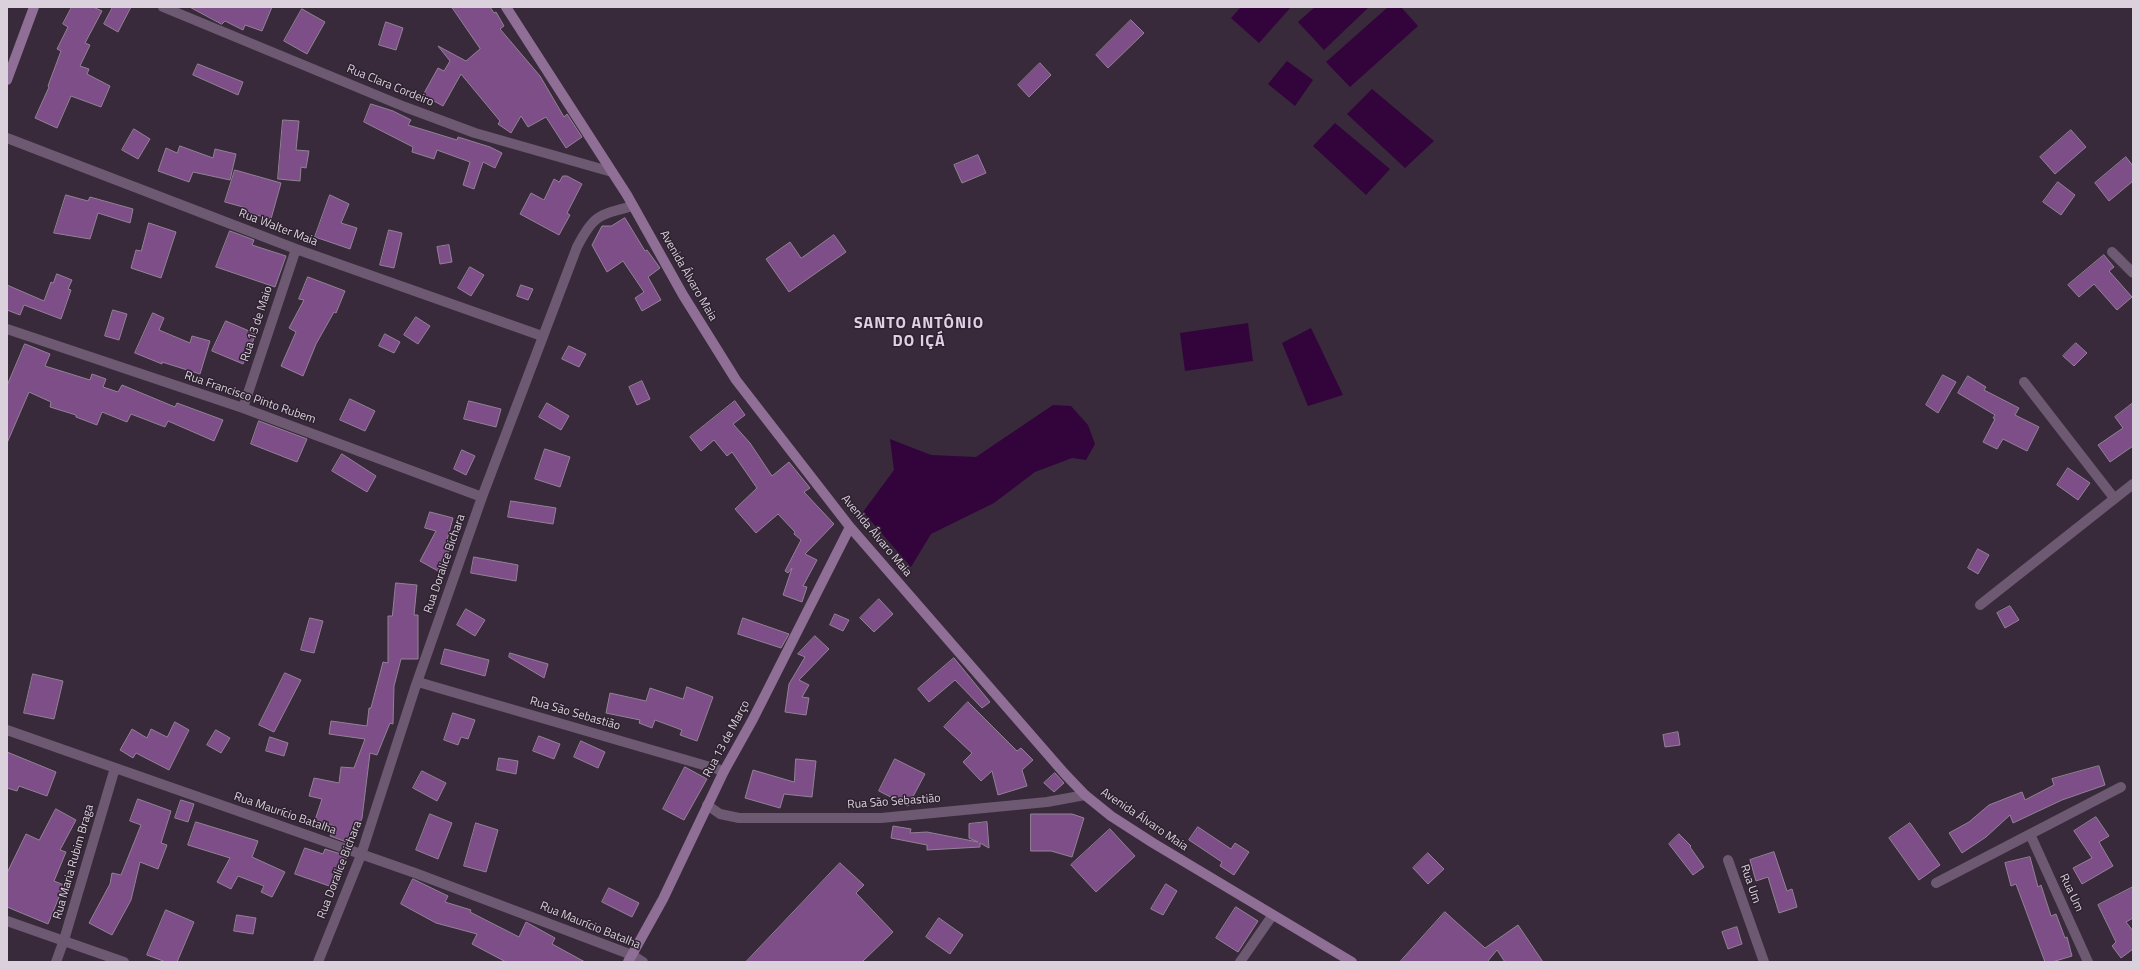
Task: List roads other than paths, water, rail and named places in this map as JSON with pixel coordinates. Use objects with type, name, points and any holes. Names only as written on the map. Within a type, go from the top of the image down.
[{"type":"street","points":[[7,80],[34,7]]},
{"type":"street","name":"Rua Clara Cordeiro","points":[[163,7],[405,107],[475,133],[612,172]]},
{"type":"street","name":"Avenida Álvaro Maia","points":[[506,7],[634,206],[683,295],[736,380],[850,527],[1085,795],[1111,816],[1153,843],[1272,916],[1352,962]]},
{"type":"street","name":"Rua Walter Maia","points":[[7,138],[296,249],[542,336]]},
{"type":"street","name":"Rua Doralice Bichara","points":[[318,962],[361,855],[418,682],[482,497],[577,247],[588,227],[595,219],[604,214],[634,206]]},
{"type":"street","name":"Rua 13 de Maio","points":[[243,408],[296,249]]},
{"type":"street","points":[[2112,252],[2133,273]]},
{"type":"street","name":"Rua Francisco Pinto Rubem","points":[[7,330],[243,408],[482,497]]},
{"type":"street","points":[[2024,382],[2114,498]]},
{"type":"street","points":[[1980,605],[2133,484]]},
{"type":"street","name":"Rua 13 de Março","points":[[630,959],[664,898],[724,771],[753,719],[850,527]]},
{"type":"street","name":"Rua São Sebastião","points":[[418,682],[724,771]]},
{"type":"street","name":"Rua Maurício Batalha","points":[[7,730],[430,878],[630,959],[643,962]]},
{"type":"street","name":"Rua Maria Rubim Braga","points":[[56,962],[64,940],[115,768]]},
{"type":"street","points":[[1936,883],[2121,787]]},
{"type":"street","name":"Rua São Sebastião","points":[[707,805],[720,814],[739,818],[881,818],[1048,802],[1085,795]]},
{"type":"street","name":"Rua Um","points":[[2030,834],[2088,962]]},
{"type":"street","name":"Rua Um","points":[[1728,860],[1764,962]]},
{"type":"street","points":[[1240,962],[1272,916]]},
{"type":"street","points":[[7,921],[124,962]]},
{"type":"district","name":"SANTO ANTÔNIO DO IÇÁ","points":[[919,333]]}]
